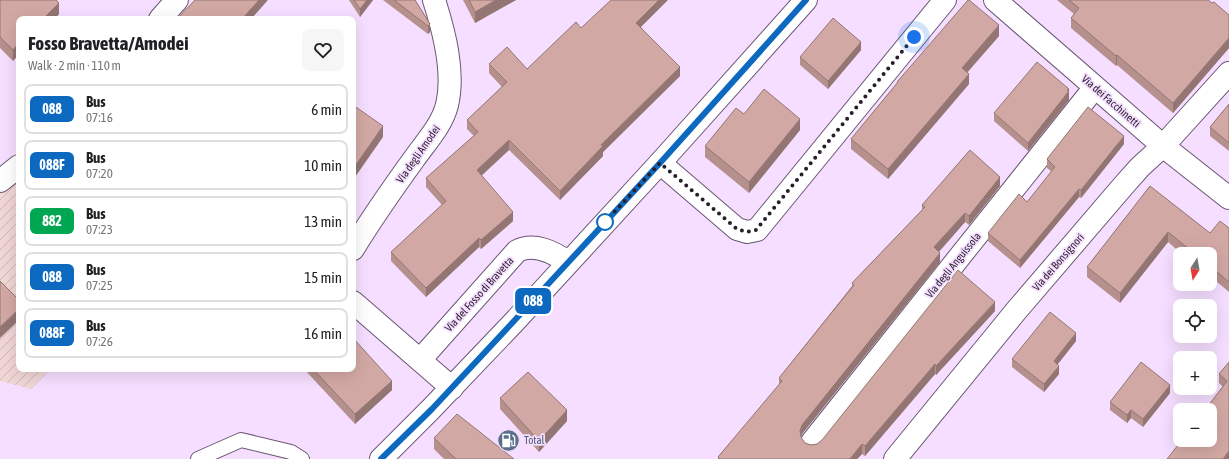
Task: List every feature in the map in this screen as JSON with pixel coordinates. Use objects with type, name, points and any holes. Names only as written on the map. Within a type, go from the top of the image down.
[{"type":"street","points":[[163,16],[177,0]]},
{"type":"street","name":"Via degli Amodei","points":[[356,245],[414,158],[440,124],[447,106],[450,87],[449,68],[442,26],[434,0]]},
{"type":"street","points":[[381,459],[452,388],[660,163],[806,0]]},
{"type":"street","points":[[660,163],[737,229],[747,232],[756,230],[945,0]]},
{"type":"street","name":"Via dei Facchinetti","points":[[995,0],[1163,146],[1229,198]]},
{"type":"street","name":"Via dei Bonsignori","points":[[895,459],[1026,299],[1124,185],[1163,146],[1229,73]]},
{"type":"street","name":"Via degli Anguissola","points":[[812,442],[1095,87]]},
{"type":"street","points":[[0,181],[16,168]]},
{"type":"street","name":"Via del Fosso di Bravetta","points":[[420,360],[517,251],[525,247],[536,247],[558,255],[568,262]]},
{"type":"street","points":[[356,305],[452,388]]},
{"type":"lane","points":[[198,459],[241,440],[293,457]]},
{"type":"shaded area","points":[[16,177],[16,372],[48,372],[31,389],[0,381],[0,191]]},
{"type":"building","points":[[0,0],[56,0],[59,3],[46,16],[16,16],[16,46],[13,50],[0,37]]},
{"type":"building","points":[[195,0],[259,0],[245,16],[180,16]]},
{"type":"building","points":[[354,0],[367,0],[360,9]]},
{"type":"building","points":[[394,0],[415,0],[430,24],[428,26]]},
{"type":"building","points":[[469,0],[496,0],[475,12]]},
{"type":"building","points":[[611,0],[659,0],[636,23],[680,67],[601,145],[603,146],[560,191],[509,140],[477,170],[513,212],[481,240],[479,238],[426,288],[391,252],[446,201],[426,178],[478,132],[467,120],[507,82],[489,64],[507,47],[527,69],[576,22],[581,28]]},
{"type":"building","points":[[968,0],[999,25],[962,68],[969,74],[888,169],[851,139],[897,82]]},
{"type":"building","points":[[1069,0],[1208,0],[1212,3],[1214,2],[1229,15],[1229,38],[1173,103],[1071,18],[1079,8]]},
{"type":"building","points":[[833,18],[861,42],[828,81],[800,57]]},
{"type":"building","points":[[1037,62],[1069,89],[1067,90],[1069,91],[1028,143],[994,113]]},
{"type":"building","points":[[764,89],[800,119],[749,182],[705,146],[736,108],[744,114]]},
{"type":"building","points":[[1229,104],[1229,143],[1210,127]]},
{"type":"building","points":[[356,107],[383,126],[356,165]]},
{"type":"building","points":[[1088,107],[1124,136],[1081,190],[1079,189],[1020,260],[988,233],[1019,194],[1027,202],[1055,167],[1047,159]]},
{"type":"building","points":[[970,150],[1000,177],[969,216],[965,213],[934,247],[940,253],[802,425],[800,431],[801,437],[805,443],[811,445],[817,444],[822,440],[958,270],[995,302],[936,366],[935,364],[865,446],[862,444],[850,459],[720,459],[718,457],[782,381],[779,378],[854,285],[852,283],[925,207],[922,205]]},
{"type":"building","points":[[1150,186],[1210,233],[1220,221],[1229,228],[1229,282],[1217,272],[1217,247],[1186,247],[1168,232],[1120,293],[1087,267]]},
{"type":"building","points":[[0,281],[16,297],[16,312],[0,327]]},
{"type":"building","points":[[1050,312],[1076,333],[1054,361],[1059,366],[1044,384],[1012,359]]},
{"type":"building","points":[[356,341],[392,381],[355,414],[316,372],[356,372]]},
{"type":"building","points":[[1141,362],[1170,385],[1143,419],[1131,410],[1127,415],[1110,402]]},
{"type":"building","points":[[1229,362],[1229,451],[1223,459],[1167,459],[1176,447],[1217,447],[1217,403],[1210,403],[1227,381],[1219,374]]},
{"type":"building","points":[[528,372],[567,410],[539,441],[500,398]]},
{"type":"building","points":[[457,414],[514,459],[456,459],[434,438]]},
{"type":"bus line","name":"088","points":[[381,459],[432,409],[514,321],[660,163],[806,0]]},
{"type":"place","name":"Total","points":[[509,440]]},
{"type":"route","points":[[605,222],[660,163],[737,229],[747,232],[756,230],[914,37]]}]
